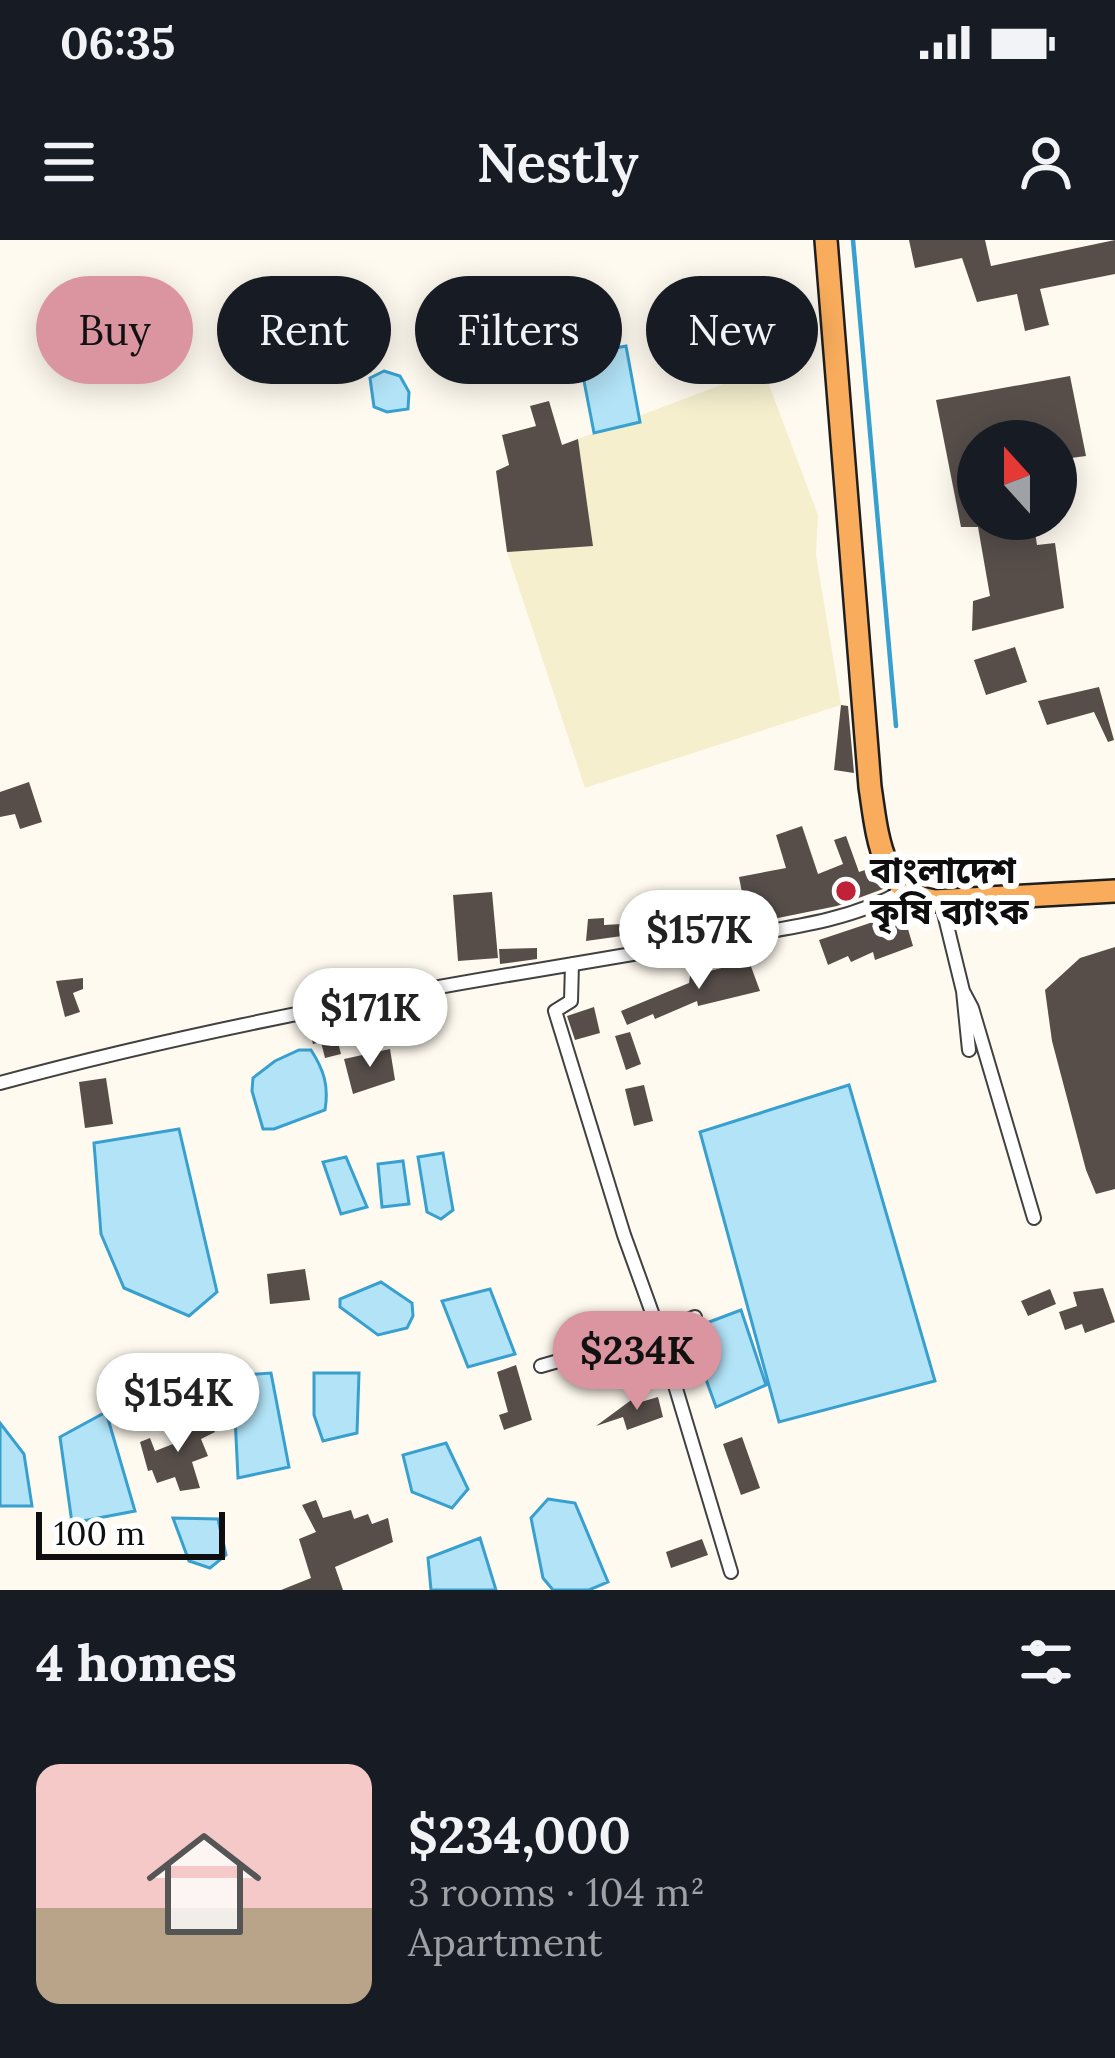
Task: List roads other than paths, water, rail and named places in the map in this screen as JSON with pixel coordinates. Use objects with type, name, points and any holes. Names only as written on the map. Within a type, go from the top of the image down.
[{"type":"highway","points":[[826,240],[870,787],[885,861],[903,891],[917,899],[941,902],[1115,891]]},
{"type":"street","points":[[0,1083],[123,1050],[572,964],[792,928],[866,909],[903,891]]},
{"type":"street","points":[[941,902],[963,991],[969,1050]]},
{"type":"street","points":[[572,964],[571,1001],[555,1011],[731,1572]]},
{"type":"street","points":[[963,991],[1034,1217]]},
{"type":"street","points":[[541,1366],[695,1317]]},
{"type":"water","points":[[626,346],[640,422],[594,433],[585,384],[622,384],[622,347]]},
{"type":"water","points":[[391,373],[400,376],[409,392],[408,409],[387,412],[374,407],[371,384],[391,384]]},
{"type":"water","points":[[299,1050],[311,1050],[319,1064],[326,1086],[325,1110],[263,1129],[253,1078]]},
{"type":"water","points":[[849,1085],[935,1381],[779,1422],[700,1132]]},
{"type":"water","points":[[179,1129],[217,1292],[189,1316],[124,1288],[101,1234],[94,1143]]},
{"type":"water","points":[[443,1153],[453,1210],[441,1219],[427,1212],[418,1157]]},
{"type":"water","points":[[346,1157],[367,1207],[341,1214],[323,1162]]},
{"type":"water","points":[[403,1161],[409,1204],[382,1207],[378,1164]]},
{"type":"water","points":[[381,1282],[412,1303],[413,1316],[407,1328],[378,1335],[340,1307],[340,1299]]},
{"type":"water","points":[[490,1289],[515,1354],[468,1367],[442,1301]]},
{"type":"water","points":[[741,1310],[766,1385],[716,1407],[688,1330]]},
{"type":"water","points":[[271,1373],[289,1467],[238,1478],[233,1376]]},
{"type":"water","points":[[314,1373],[359,1373],[357,1433],[323,1441],[314,1415]]},
{"type":"water","points":[[106,1412],[135,1511],[72,1523],[60,1437]]},
{"type":"water","points":[[0,1423],[24,1454],[32,1506],[0,1506]]},
{"type":"water","points":[[446,1443],[468,1489],[452,1508],[412,1492],[403,1455]]},
{"type":"water","points":[[548,1499],[575,1503],[608,1582],[589,1590],[553,1590],[543,1578],[531,1518]]},
{"type":"water","points":[[173,1518],[218,1519],[226,1555],[210,1568],[189,1561]]},
{"type":"water","points":[[480,1538],[496,1590],[431,1590],[428,1558]]},
{"type":"waterway","points":[[853,240],[896,726]]},
{"type":"place","name":"বাংলাদেশ কৃষি ব্যাংক","points":[[846,891]]}]
